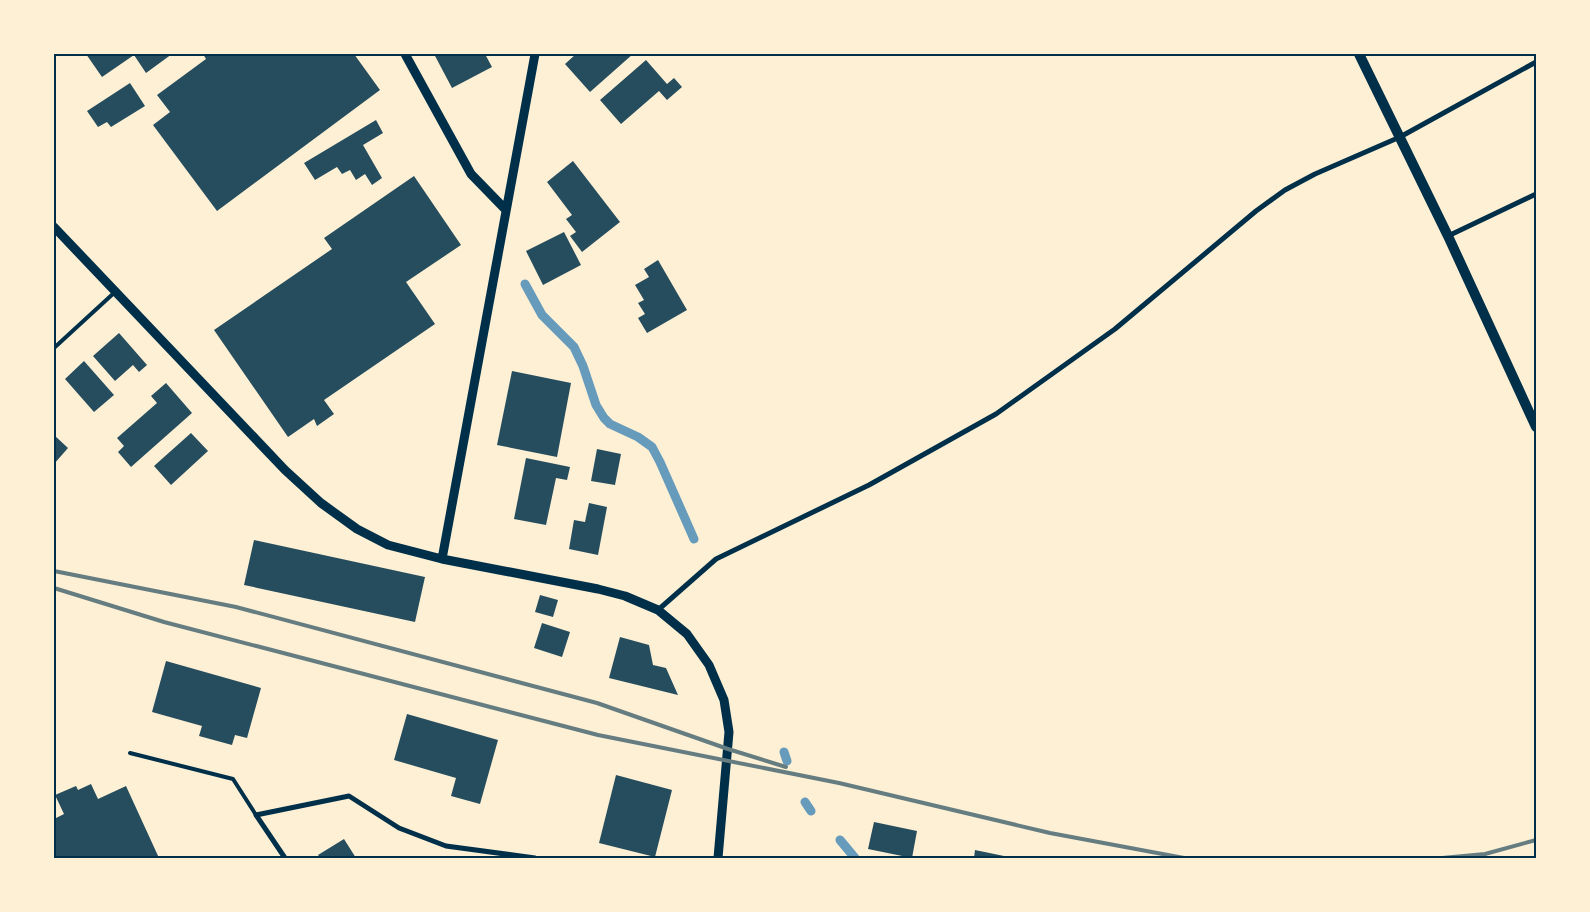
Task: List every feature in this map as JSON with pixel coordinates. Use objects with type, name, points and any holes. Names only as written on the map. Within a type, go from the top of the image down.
[{"type":"main road","points":[[1359,54],[1448,236],[1536,427]]},
{"type":"street","points":[[405,54],[471,174],[506,210]]},
{"type":"street","points":[[442,559],[535,54]]},
{"type":"street","points":[[658,610],[716,559],[869,485],[996,414],[1115,329],[1256,211],[1285,190],[1316,174],[1400,137],[1536,62]]},
{"type":"street","points":[[1448,236],[1536,194]]},
{"type":"street","points":[[54,227],[284,470],[321,503],[357,529],[388,545],[442,559],[598,589],[625,596],[658,610],[687,634],[709,665],[724,700],[729,732],[718,858]]},
{"type":"street","points":[[285,858],[256,814],[349,796],[399,828],[446,846],[535,858]]},
{"type":"lane","points":[[54,348],[115,292]]},
{"type":"lane","points":[[130,753],[233,779],[256,814]]},
{"type":"building","points":[[86,54],[172,54],[146,73],[134,55],[102,77]]},
{"type":"building","points":[[203,54],[354,54],[380,90],[217,211],[153,125],[170,112],[157,95],[206,59]]},
{"type":"building","points":[[434,54],[485,54],[492,67],[452,88]]},
{"type":"building","points":[[576,54],[633,54],[590,92],[565,64]]},
{"type":"building","points":[[646,60],[667,84],[674,78],[682,87],[667,100],[659,91],[621,124],[600,100]]},
{"type":"building","points":[[130,83],[145,106],[111,127],[107,122],[98,127],[87,111]]},
{"type":"building","points":[[376,120],[383,133],[363,145],[382,178],[372,185],[365,174],[356,180],[350,170],[342,174],[337,167],[315,180],[304,163]]},
{"type":"building","points":[[573,161],[620,222],[582,252],[570,236],[576,232],[566,219],[572,215],[547,182]]},
{"type":"building","points":[[414,176],[461,245],[406,282],[435,324],[324,400],[334,414],[317,426],[314,419],[288,437],[214,330],[332,249],[324,238]]},
{"type":"building","points":[[564,232],[581,265],[543,285],[526,251]]},
{"type":"building","points":[[658,260],[687,310],[647,333],[638,318],[645,314],[638,303],[644,300],[635,285],[649,277],[644,269]]},
{"type":"building","points":[[119,333],[147,365],[139,372],[133,365],[115,381],[93,356]]},
{"type":"building","points":[[84,361],[114,395],[94,412],[65,379]]},
{"type":"building","points":[[512,371],[571,383],[557,457],[497,445]]},
{"type":"building","points":[[166,383],[192,413],[131,467],[118,452],[124,446],[117,438],[157,403],[151,396]]},
{"type":"building","points":[[191,433],[208,451],[171,485],[154,466]]},
{"type":"building","points":[[54,435],[68,448],[54,464]]},
{"type":"building","points":[[597,449],[621,454],[615,485],[591,481]]},
{"type":"building","points":[[526,458],[570,467],[567,480],[556,478],[546,525],[514,519]]},
{"type":"building","points":[[589,503],[607,507],[598,555],[569,549],[574,520],[585,522]]},
{"type":"building","points":[[254,540],[425,577],[415,622],[244,585]]},
{"type":"building","points":[[540,595],[558,600],[553,617],[535,612]]},
{"type":"building","points":[[542,623],[570,632],[562,657],[534,648]]},
{"type":"building","points":[[620,637],[649,645],[653,665],[666,668],[678,695],[609,678]]},
{"type":"building","points":[[166,661],[261,688],[247,738],[235,735],[232,745],[199,736],[202,726],[152,712]]},
{"type":"building","points":[[407,714],[498,740],[480,804],[451,796],[456,778],[394,760]]},
{"type":"building","points":[[616,775],[672,790],[655,857],[599,843]]},
{"type":"building","points":[[91,784],[98,799],[126,786],[159,858],[54,858],[54,819],[64,814],[55,795],[76,786],[78,790]]},
{"type":"building","points":[[874,822],[917,831],[912,858],[868,849]]},
{"type":"building","points":[[344,839],[356,858],[320,858],[318,855]]},
{"type":"building","points":[[975,850],[1004,856],[1003,858],[974,858]]},
{"type":"waterway","points":[[525,284],[542,315],[574,347],[583,366],[596,405],[604,418],[610,424],[638,437],[652,447],[694,539]]},
{"type":"waterway","points":[[784,752],[787,761]]},
{"type":"waterway","points":[[805,802],[811,811]]},
{"type":"waterway","points":[[840,840],[855,858]]},
{"type":"railway","points":[[54,571],[236,607],[597,703],[728,749],[786,767]]},
{"type":"railway","points":[[54,588],[164,622],[598,735],[839,783],[1050,833],[1184,858]]},
{"type":"railway","points":[[1442,858],[1485,854],[1536,840]]}]
